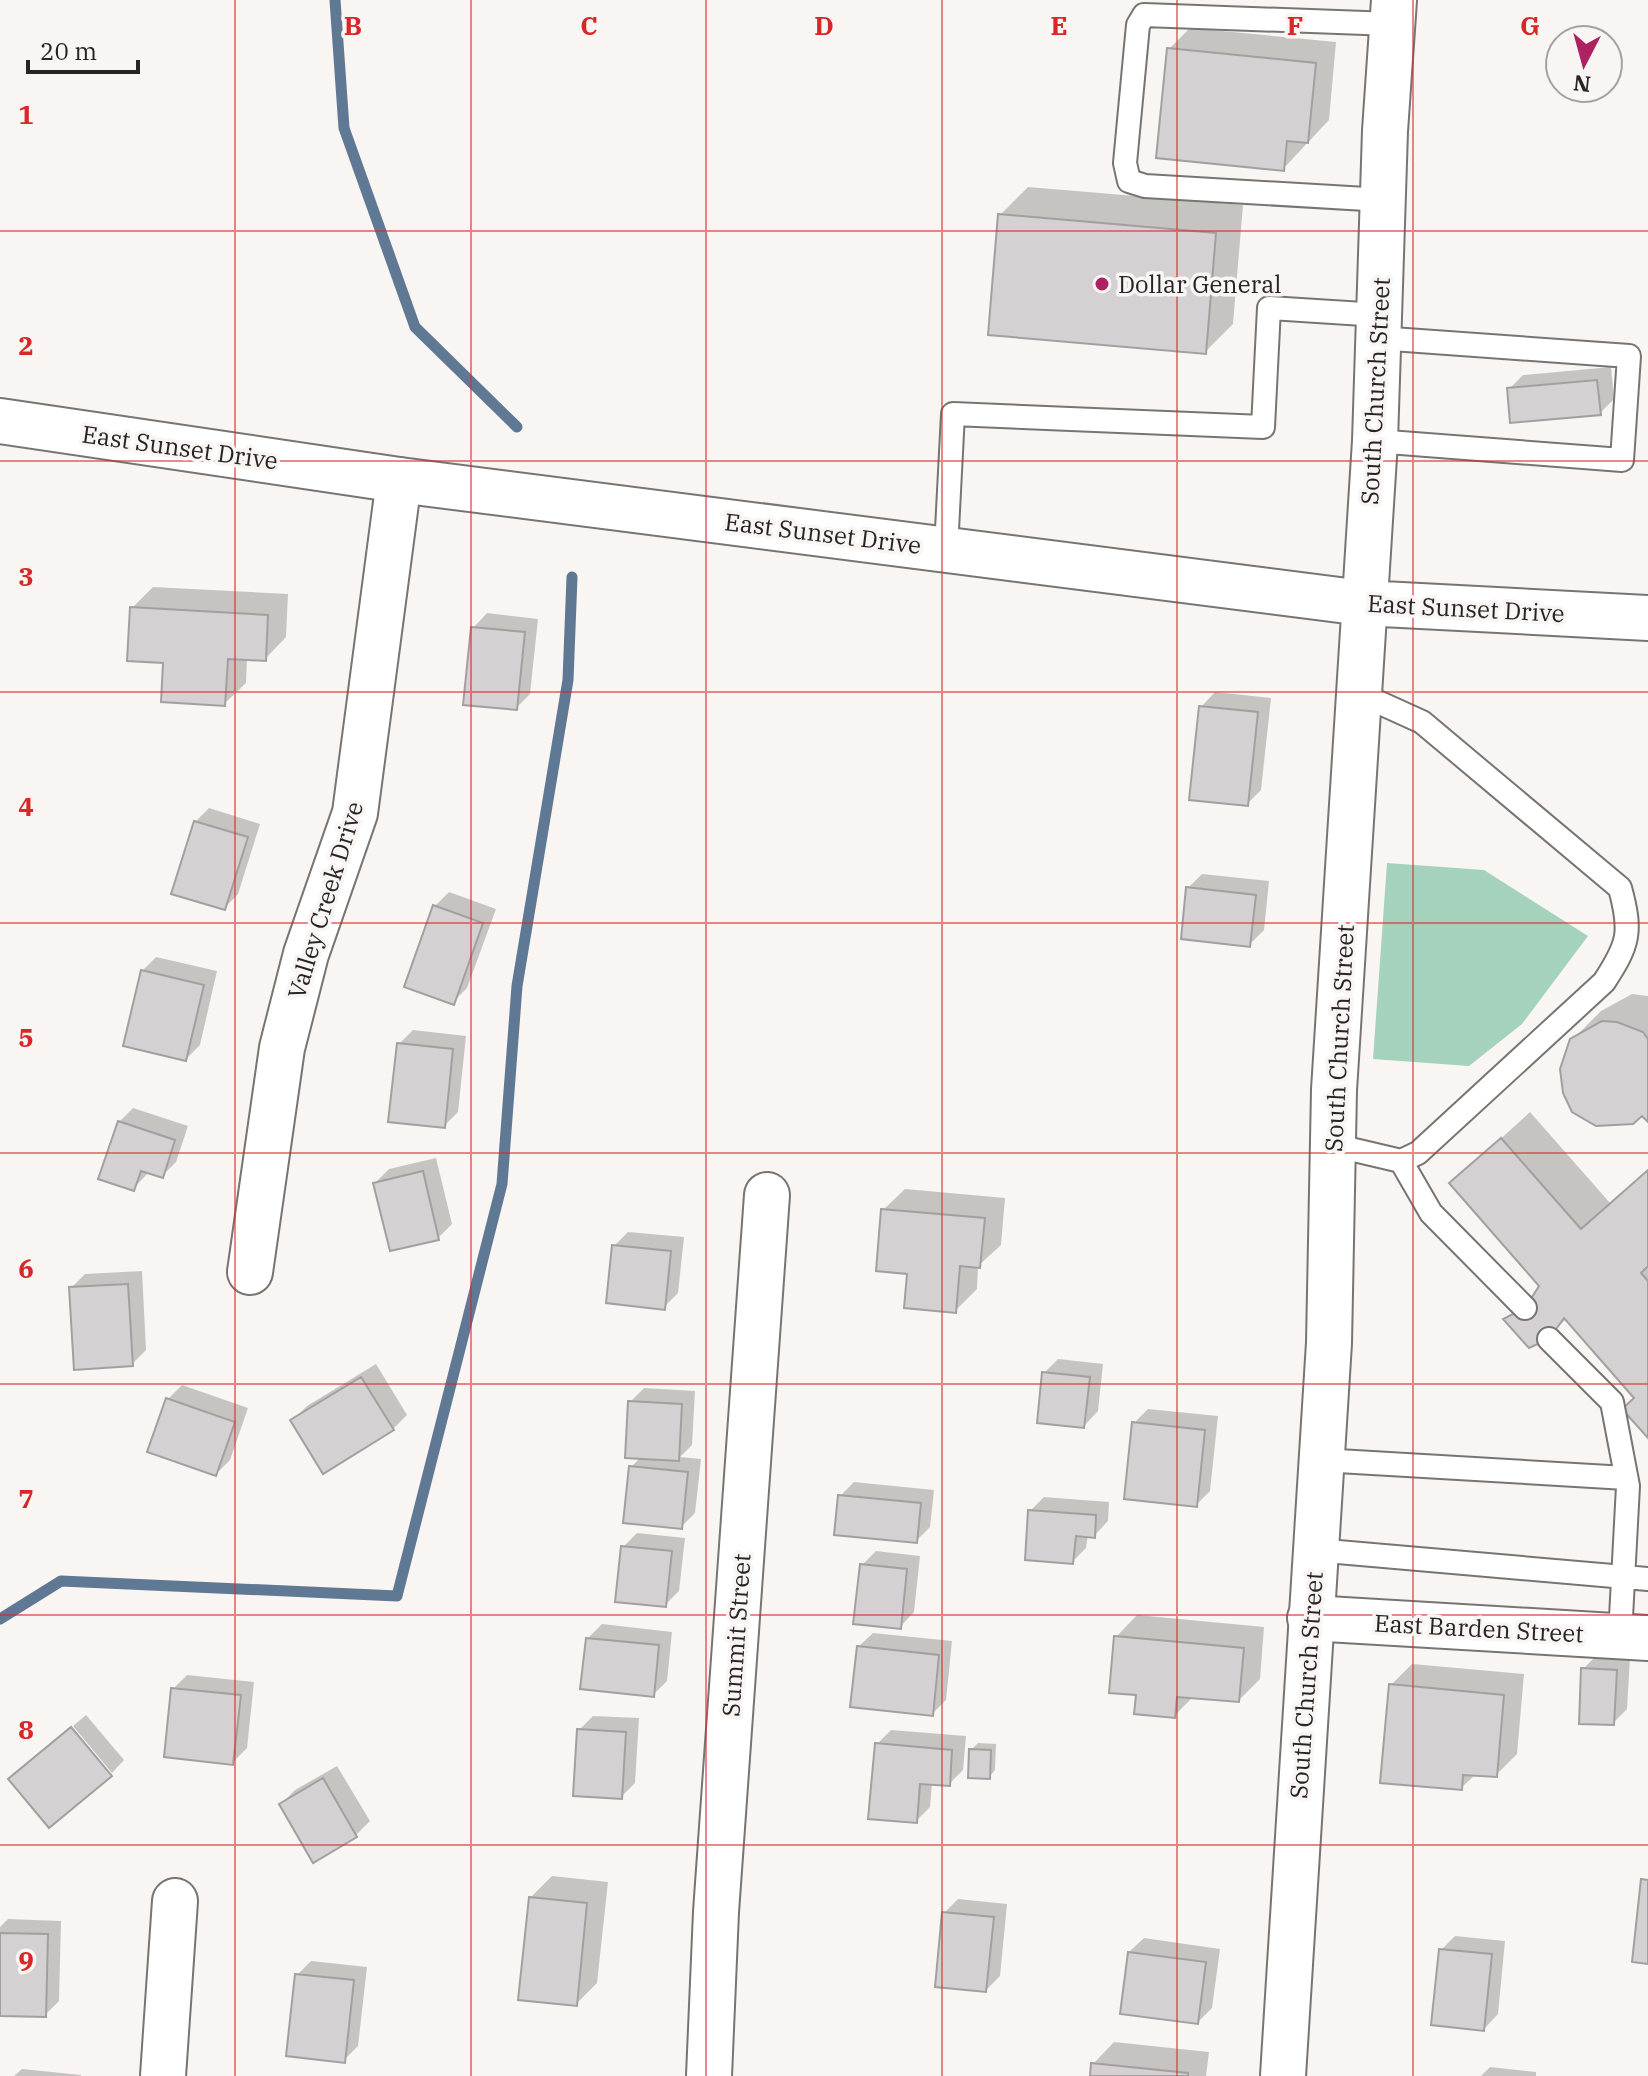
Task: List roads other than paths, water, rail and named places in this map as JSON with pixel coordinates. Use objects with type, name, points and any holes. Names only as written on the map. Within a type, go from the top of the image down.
[{"type":"street","name":"South Church Street","points":[[1283,2076],[1329,1343],[1333,1145],[1375,441],[1393,12]]},
{"type":"street","name":"East Sunset Drive","points":[[0,421],[399,480],[1363,603],[1648,618]]},
{"type":"street","name":"Valley Creek Drive","points":[[250,1272],[277,1069],[306,954],[355,813],[399,480]]},
{"type":"street","name":"Summit Street","points":[[709,2076],[717,1896],[767,1195]]},
{"type":"street","name":"East Barden Street","points":[[1310,1618],[1634,1637]]},
{"type":"street","points":[[163,2076],[175,1901]]},
{"type":"lane","points":[[1383,200],[1145,186],[1129,181],[1125,163],[1138,25],[1144,15],[1393,12]]},
{"type":"lane","points":[[946,549],[953,414],[1263,427],[1269,308],[1379,327],[1629,356],[1622,460],[1375,441]]},
{"type":"lane","points":[[1333,1145],[1401,1161],[1418,1153],[1604,982],[1625,951],[1630,922],[1620,888],[1585,858],[1422,722],[1358,693]]},
{"type":"lane","points":[[1401,1161],[1431,1213],[1525,1308]]},
{"type":"lane","points":[[1549,1339],[1612,1402],[1626,1478],[1623,1578],[1634,1637]]},
{"type":"lane","points":[[1321,1460],[1626,1478]]},
{"type":"lane","points":[[1315,1550],[1648,1579]]},
{"type":"waterway","points":[[335,0],[344,128],[415,327],[517,427]]},
{"type":"waterway","points":[[0,1619],[61,1581],[397,1596],[502,1184],[517,986],[568,680],[572,577]]},
{"type":"place","name":"Dollar General","points":[[1102,284]]}]
